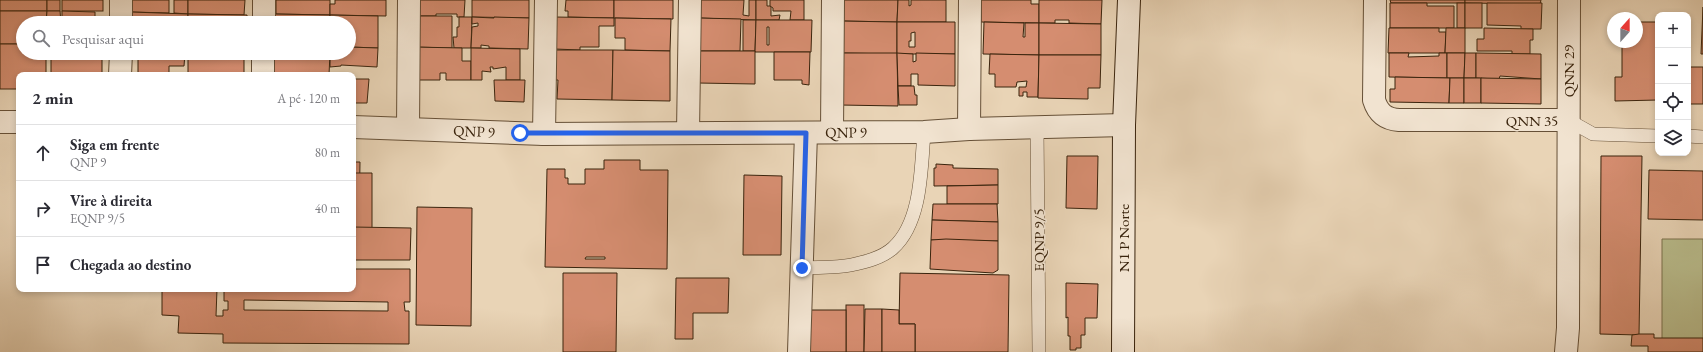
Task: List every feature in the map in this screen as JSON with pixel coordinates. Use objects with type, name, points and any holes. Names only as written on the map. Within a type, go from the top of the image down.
[{"type":"street","points":[[121,0],[121,16]]},
{"type":"street","points":[[264,0],[264,16]]},
{"type":"street","points":[[408,0],[408,128]]},
{"type":"street","points":[[544,134],[546,0]]},
{"type":"street","points":[[688,132],[690,0]]},
{"type":"street","points":[[832,0],[832,132]]},
{"type":"street","points":[[969,129],[970,0]]},
{"type":"street","name":"N1 P Norte","points":[[1123,352],[1124,125],[1129,0]]},
{"type":"street","name":"QNN 35","points":[[1375,0],[1374,100],[1376,107],[1385,117],[1399,120],[1568,120],[1568,328],[1566,352]]},
{"type":"street","name":"QNN 29","points":[[1568,120],[1569,0]]},
{"type":"street","points":[[120,72],[121,60]]},
{"type":"street","points":[[263,60],[263,72]]},
{"type":"street","points":[[0,122],[16,122]]},
{"type":"street","name":"QNP 9","points":[[356,127],[544,134],[688,132],[924,132],[969,129],[1124,125]]},
{"type":"street","points":[[799,352],[806,133]]},
{"type":"lane","points":[[1568,120],[1593,134],[1655,136]]},
{"type":"lane","name":"EQNP 9/5","points":[[1037,128],[1039,352]]},
{"type":"lane","points":[[802,268],[849,266],[873,260],[893,248],[908,229],[917,204],[924,132]]},
{"type":"lane","points":[[1691,136],[1703,137]]},
{"type":"green space","points":[[1662,239],[1703,239],[1703,344],[1662,343]]},
{"type":"building","points":[[0,0],[47,0],[47,11],[0,11]]},
{"type":"building","points":[[47,0],[60,0],[60,11],[47,11]]},
{"type":"building","points":[[62,0],[103,0],[103,11],[62,11]]},
{"type":"building","points":[[130,0],[169,0],[169,13],[131,12]]},
{"type":"building","points":[[174,0],[188,0],[188,14],[174,13]]},
{"type":"building","points":[[188,0],[245,0],[244,15],[188,14]]},
{"type":"building","points":[[276,0],[330,0],[330,15],[276,14]]},
{"type":"building","points":[[335,0],[386,0],[386,16],[330,15],[330,4],[335,4]]},
{"type":"building","points":[[415,0],[465,0],[464,17],[457,17],[457,14],[414,16]]},
{"type":"building","points":[[472,0],[529,0],[529,18],[472,17]]},
{"type":"building","points":[[566,0],[614,0],[614,18],[568,17],[568,11],[565,11]]},
{"type":"building","points":[[614,0],[673,0],[673,19],[614,18]]},
{"type":"building","points":[[697,0],[744,0],[743,15],[749,16],[749,0],[756,0],[756,20],[699,18]]},
{"type":"building","points":[[756,0],[767,0],[767,6],[771,6],[771,16],[780,15],[779,20],[756,20]]},
{"type":"building","points":[[770,0],[804,0],[804,20],[790,20],[791,11],[773,11],[773,8],[770,6]]},
{"type":"building","points":[[841,0],[898,0],[897,22],[841,21]]},
{"type":"building","points":[[898,0],[909,0],[909,6],[911,5],[911,0],[946,0],[946,22],[897,22]]},
{"type":"building","points":[[981,0],[1031,0],[1031,4],[1039,4],[1039,23],[981,22]]},
{"type":"building","points":[[1039,0],[1102,0],[1101,24],[1069,23],[1069,20],[1055,20],[1055,23],[1039,23]]},
{"type":"building","points":[[1390,0],[1465,0],[1465,3],[1391,3]]},
{"type":"building","points":[[1465,0],[1541,0],[1540,4],[1465,3]]},
{"type":"building","points":[[1390,3],[1427,3],[1427,6],[1454,6],[1454,28],[1390,28]]},
{"type":"building","points":[[1457,3],[1465,3],[1465,28],[1457,28]]},
{"type":"building","points":[[1465,3],[1482,3],[1482,28],[1465,28]]},
{"type":"building","points":[[1487,3],[1542,3],[1541,29],[1521,29],[1521,26],[1487,25]]},
{"type":"building","points":[[1703,7],[1703,54],[1701,54]]},
{"type":"building","points":[[0,11],[47,11],[47,16],[16,16],[16,44],[0,44]]},
{"type":"building","points":[[47,11],[60,11],[60,16],[47,16]]},
{"type":"building","points":[[62,11],[95,12],[95,16],[62,16]]},
{"type":"building","points":[[131,12],[188,14],[188,16],[131,16]]},
{"type":"building","points":[[188,14],[247,15],[247,16],[188,16]]},
{"type":"building","points":[[273,14],[330,15],[330,16],[273,16]]},
{"type":"building","points":[[330,15],[378,16],[378,48],[356,47],[356,16]]},
{"type":"building","points":[[414,16],[452,16],[452,48],[413,47]]},
{"type":"building","points":[[459,17],[472,17],[471,48],[454,48],[453,37],[457,37]]},
{"type":"building","points":[[472,17],[529,18],[528,49],[489,48],[489,46],[481,45],[481,48],[471,48],[472,27],[478,26],[478,23],[472,24]]},
{"type":"building","points":[[555,17],[614,18],[614,26],[599,26],[599,47],[580,47],[580,50],[555,49]]},
{"type":"building","points":[[615,18],[671,19],[670,51],[625,50],[625,38],[615,38]]},
{"type":"building","points":[[699,18],[741,19],[740,51],[696,51]]},
{"type":"building","points":[[743,20],[756,20],[755,51],[743,51]]},
{"type":"building","points":[[756,20],[812,20],[811,52],[755,52]],"holes":[[[767,27],[769,27],[769,45],[767,45]]]},
{"type":"building","points":[[840,21],[897,22],[897,54],[840,53]]},
{"type":"building","points":[[897,22],[955,22],[955,54],[897,54]],"holes":[[[915,32],[915,47],[909,47],[911,33]]]},
{"type":"building","points":[[984,22],[1024,23],[1023,37],[1025,37],[1025,23],[1039,23],[1039,55],[983,54]]},
{"type":"building","points":[[1643,22],[1655,22],[1655,100],[1615,101],[1615,77],[1622,77],[1622,48],[1643,48]]},
{"type":"building","points":[[1039,23],[1101,24],[1101,55],[1039,55]]},
{"type":"building","points":[[1389,28],[1439,28],[1439,32],[1446,32],[1445,53],[1388,53]]},
{"type":"building","points":[[1446,28],[1465,28],[1465,53],[1445,53]]},
{"type":"building","points":[[1484,28],[1533,29],[1533,40],[1530,40],[1530,54],[1512,54],[1512,51],[1477,51],[1477,39],[1484,39]]},
{"type":"building","points":[[0,44],[16,44],[16,60],[46,60],[46,72],[16,72],[16,89],[0,89]]},
{"type":"building","points":[[356,47],[378,48],[377,67],[341,65],[330,67],[330,60],[356,60]]},
{"type":"building","points":[[413,47],[462,48],[462,61],[471,61],[471,80],[446,80],[446,73],[440,73],[440,80],[413,80]]},
{"type":"building","points":[[471,48],[520,49],[520,80],[506,80],[506,67],[493,69],[493,67],[490,67],[491,72],[482,71],[482,80],[471,80]]},
{"type":"building","points":[[556,50],[613,50],[612,100],[557,99],[558,80],[555,80]]},
{"type":"building","points":[[613,50],[670,51],[670,101],[612,100]]},
{"type":"building","points":[[696,51],[755,51],[755,84],[698,83]]},
{"type":"building","points":[[774,52],[810,52],[809,85],[802,84],[802,80],[774,80]]},
{"type":"building","points":[[841,53],[897,53],[898,106],[840,105]]},
{"type":"building","points":[[897,53],[913,54],[913,62],[916,61],[916,53],[955,54],[955,86],[918,85],[918,74],[911,74],[911,86],[898,86]]},
{"type":"building","points":[[1389,53],[1409,53],[1408,57],[1439,56],[1439,53],[1447,53],[1447,78],[1389,77]]},
{"type":"building","points":[[1447,53],[1465,53],[1464,78],[1447,78]]},
{"type":"building","points":[[1465,53],[1476,53],[1476,78],[1464,78]]},
{"type":"building","points":[[1476,53],[1541,54],[1541,79],[1500,76],[1499,79],[1476,78]]},
{"type":"building","points":[[990,54],[1039,55],[1038,97],[1027,97],[1027,92],[1023,92],[1023,96],[1019,96],[1019,87],[1026,87],[1027,81],[1017,82],[1016,87],[995,87],[995,74],[989,74]]},
{"type":"building","points":[[1039,55],[1101,55],[1100,88],[1088,88],[1088,99],[1038,98]]},
{"type":"building","points":[[51,60],[102,60],[102,72],[51,72]]},
{"type":"building","points":[[138,60],[184,60],[184,66],[169,66],[169,72],[138,72]]},
{"type":"building","points":[[188,60],[244,60],[244,72],[188,72]]},
{"type":"building","points":[[272,60],[330,60],[329,72],[272,72]]},
{"type":"building","points":[[1691,67],[1703,67],[1703,104],[1691,104]]},
{"type":"building","points":[[1395,77],[1450,78],[1449,103],[1390,102],[1390,89],[1395,89]]},
{"type":"building","points":[[1450,78],[1464,78],[1464,103],[1449,103]]},
{"type":"building","points":[[1464,78],[1481,78],[1481,103],[1464,103]]},
{"type":"building","points":[[1481,78],[1541,79],[1541,104],[1481,103]]},
{"type":"building","points":[[356,79],[369,79],[367,103],[356,103]]},
{"type":"building","points":[[494,80],[525,80],[524,102],[495,101]]},
{"type":"building","points":[[898,86],[914,86],[915,95],[917,95],[917,105],[899,105]]},
{"type":"building","points":[[1067,156],[1098,156],[1097,209],[1066,208]]},
{"type":"building","points":[[1601,156],[1642,156],[1639,335],[1600,334]]},
{"type":"building","points":[[604,160],[640,160],[640,170],[668,170],[667,269],[545,267],[547,169],[565,169],[565,178],[568,178],[568,184],[585,184],[585,169],[604,169]],"holes":[[[586,257],[605,257],[605,259],[585,259]]]},
{"type":"building","points":[[356,162],[360,162],[359,221],[356,221]]},
{"type":"building","points":[[936,164],[953,165],[953,168],[998,169],[998,185],[934,186],[934,168],[936,168]]},
{"type":"building","points":[[1649,170],[1703,171],[1703,220],[1648,219]]},
{"type":"building","points":[[356,173],[372,173],[372,230],[356,231]]},
{"type":"building","points":[[744,175],[782,176],[781,255],[743,255]]},
{"type":"building","points":[[998,185],[998,204],[947,204],[947,186]]},
{"type":"building","points":[[933,204],[997,204],[998,222],[932,220]]},
{"type":"building","points":[[417,207],[472,208],[471,326],[416,325]]},
{"type":"building","points":[[932,220],[998,222],[998,241],[931,240]]},
{"type":"building","points":[[356,227],[411,228],[410,260],[356,260]]},
{"type":"building","points":[[946,239],[998,241],[998,270],[993,273],[930,269],[931,240]]},
{"type":"building","points":[[356,269],[410,269],[410,302],[404,302],[405,311],[409,311],[409,344],[223,343],[223,334],[178,333],[179,316],[162,315],[162,292],[217,292],[216,316],[223,316],[223,310],[228,310],[228,301],[224,301],[224,292],[356,292]],"holes":[[[244,300],[388,302],[388,311],[244,310]]]},
{"type":"building","points":[[563,273],[617,273],[616,352],[563,352]]},
{"type":"building","points":[[900,273],[1009,275],[1008,352],[915,352],[915,324],[899,324]]},
{"type":"building","points":[[676,278],[729,278],[728,313],[693,313],[693,339],[675,339]]},
{"type":"building","points":[[1066,283],[1098,284],[1097,318],[1085,318],[1085,335],[1081,335],[1081,348],[1076,348],[1076,350],[1070,350],[1068,317],[1066,318]]},
{"type":"building","points":[[846,305],[864,305],[864,352],[846,352]]},
{"type":"building","points":[[865,309],[882,309],[882,352],[864,352]]},
{"type":"building","points":[[882,309],[899,310],[899,324],[915,324],[915,352],[882,352]]},
{"type":"building","points":[[810,310],[846,310],[846,352],[810,352]]},
{"type":"building","points":[[1654,334],[1654,338],[1703,338],[1703,352],[1648,352],[1648,346],[1631,346],[1632,335]]},
{"type":"route","points":[[520,133],[806,133],[802,268]]}]
